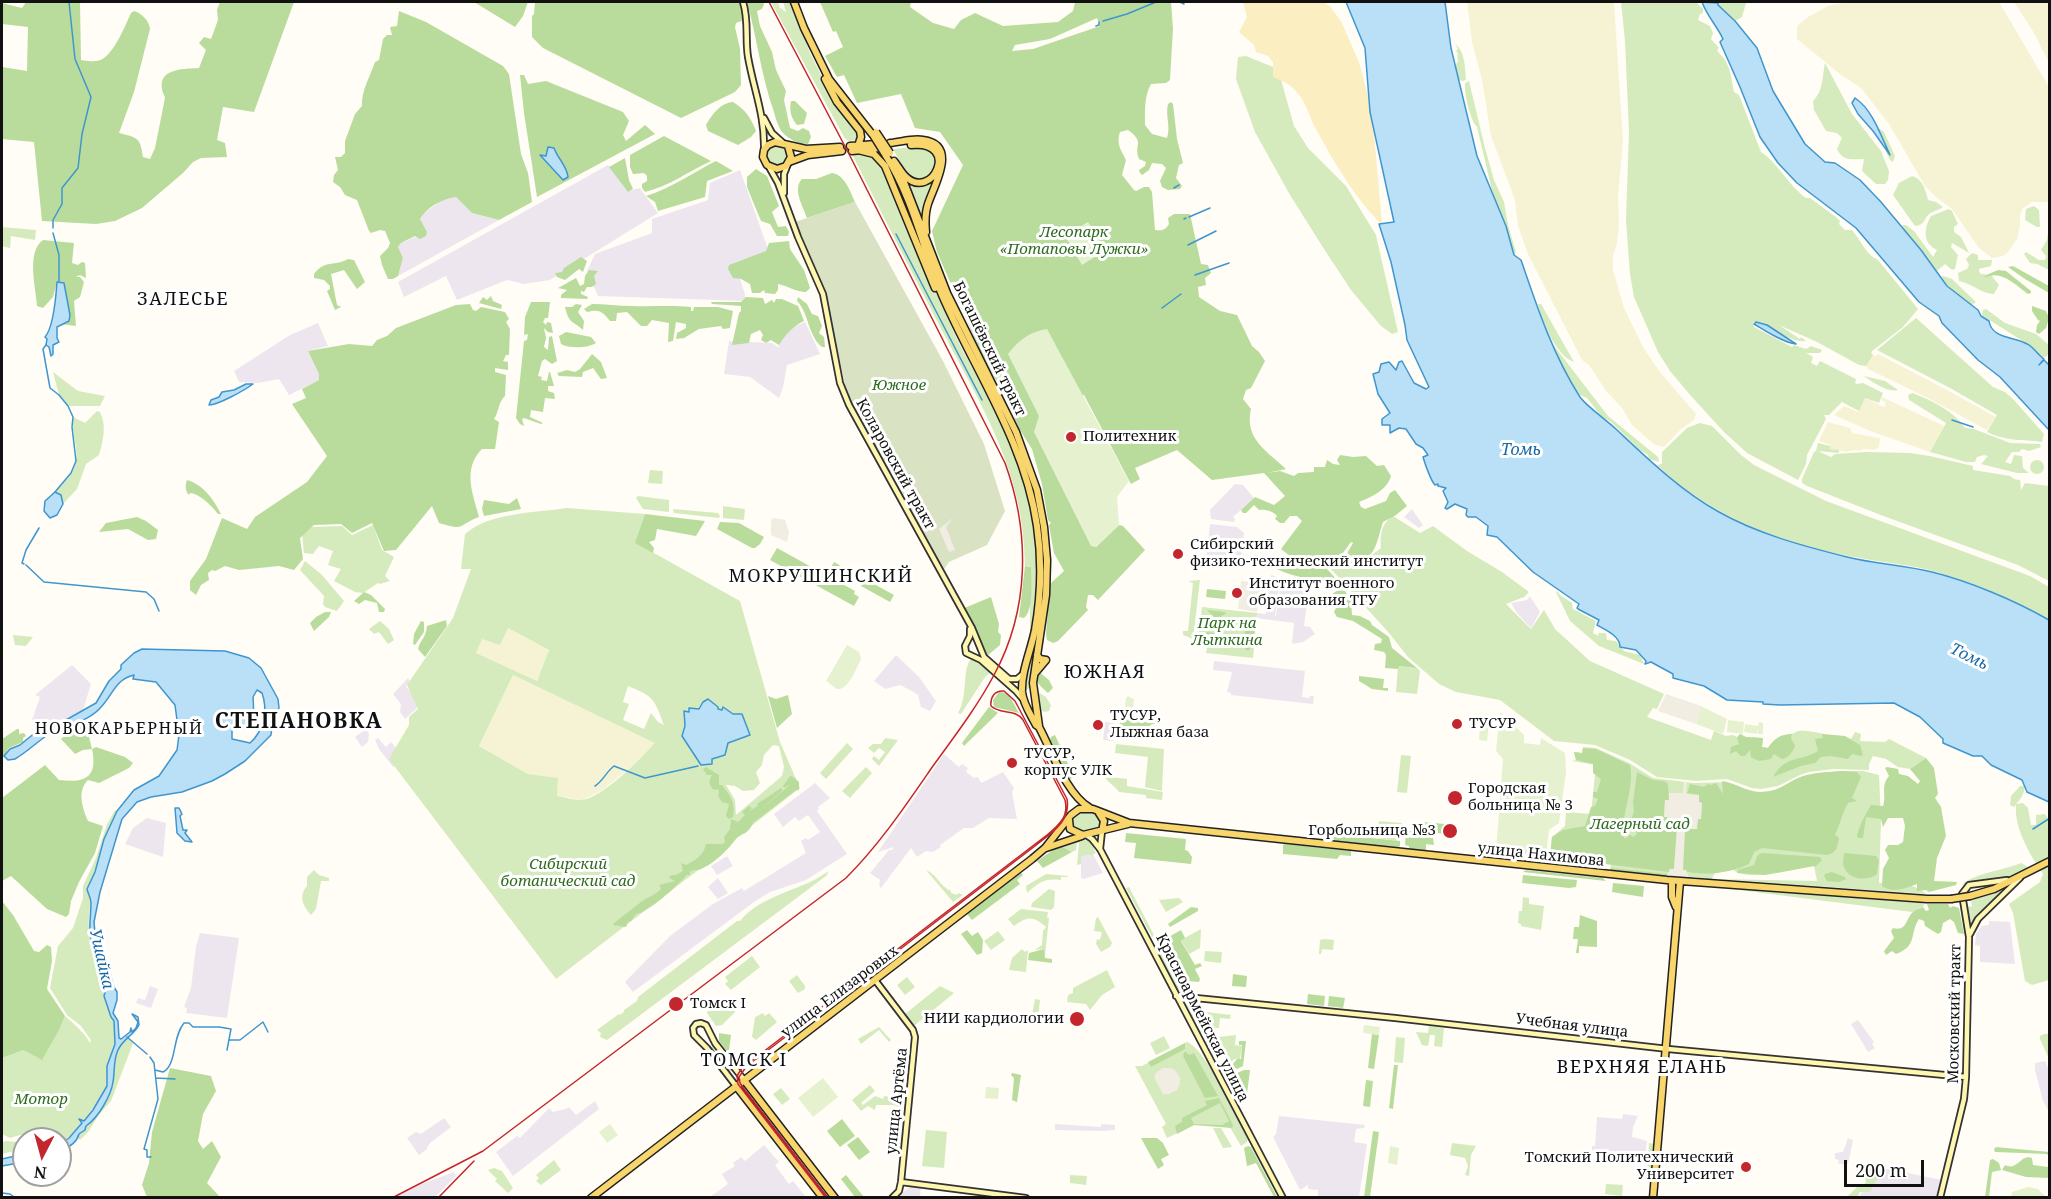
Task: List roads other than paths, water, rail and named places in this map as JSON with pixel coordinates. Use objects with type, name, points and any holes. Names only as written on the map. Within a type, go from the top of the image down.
[{"type":"main road","points":[[743,2],[746,13],[748,58],[762,115],[764,159],[768,165],[780,169],[808,155],[841,149],[806,149],[770,143],[764,153]]},
{"type":"main road","name":"Богашёвский тракт","points":[[794,2],[820,61],[874,133],[890,150],[908,189],[956,314],[1021,445],[1037,490],[1044,527],[1047,574],[1045,602],[1033,676],[1034,700],[1039,727]]},
{"type":"main road","points":[[820,61],[832,94],[861,134],[854,148]]},
{"type":"main road","points":[[762,115],[772,133],[791,152],[789,163]]},
{"type":"main road","points":[[890,150],[925,140],[934,144],[942,157],[942,170],[926,216],[926,232],[931,253]]},
{"type":"main road","points":[[890,150],[919,144],[928,146],[937,154],[939,166],[931,178],[925,182],[917,182],[905,176],[894,161]]},
{"type":"main road","points":[[854,148],[878,146]]},
{"type":"main road","points":[[854,148],[874,154],[885,166],[927,269],[961,337]]},
{"type":"main road","name":"Богашёвский тракт","points":[[890,150],[937,282],[961,337],[1016,447],[1034,504],[1040,550],[1039,594],[1035,632],[1022,686],[1024,700]]},
{"type":"main road","name":"Коларовский тракт","points":[[786,202],[783,178],[789,163]]},
{"type":"main road","name":"Коларовский тракт","points":[[768,165],[776,177],[798,237],[823,294],[843,393],[980,645],[984,657],[1009,679],[1017,680],[1024,672]]},
{"type":"main road","points":[[970,627],[964,650],[967,654],[981,660],[1024,700],[1071,791],[1074,800],[1070,829],[1084,835],[1102,831]]},
{"type":"main road","points":[[968,641],[975,640],[980,645],[978,654],[973,656]]},
{"type":"main road","points":[[1071,791],[1078,800],[1096,811],[1104,821],[1101,849]]},
{"type":"main road","points":[[1070,817],[1079,809],[1096,811]]},
{"type":"main road","name":"улица Нахимова","points":[[1096,811],[1129,823],[1672,881],[1927,899],[1951,899],[1994,890],[2049,861]]},
{"type":"main road","name":"улица Елизаровых","points":[[591,1197],[1045,848],[1070,817]]},
{"type":"main road","name":"улица Нахимова","points":[[1102,831],[1129,823]]},
{"type":"main road","name":"улица Елизаровых","points":[[1045,848],[1084,835]]},
{"type":"main road","name":"Красноармейская улица","points":[[1084,835],[1101,849],[1283,1197]]},
{"type":"main road","points":[[1969,937],[1971,928],[1978,919],[2024,875]]},
{"type":"main road","name":"Московский тракт","points":[[1940,1197],[1964,1099],[1966,1077],[1969,937],[1961,897],[1965,886],[2004,882],[2024,875]]},
{"type":"main road","points":[[1653,1197],[1677,908],[1672,881]]},
{"type":"main road","points":[[1676,894],[1680,881]]},
{"type":"main road","name":"улица Артёма","points":[[875,980],[915,1034],[901,1182],[898,1191],[892,1197]]},
{"type":"main road","name":"Учебная улица","points":[[1176,996],[1665,1049],[1966,1077]]},
{"type":"main road","points":[[823,1197],[696,1037],[692,1031],[695,1025],[701,1023],[707,1028],[715,1042],[835,1197]]},
{"type":"main road","points":[[696,1037],[705,1036],[707,1028]]},
{"type":"main road","points":[[802,1170],[810,1165]]},
{"type":"main road","points":[[811,1182],[819,1176]]},
{"type":"main road","points":[[901,1182],[1026,1197]]},
{"type":"water","name":"Томь","points":[[1346,2],[1445,2],[1451,48],[1477,156],[1506,226],[1514,255],[1521,260],[1554,348],[1570,381],[1583,401],[1653,463],[1705,504],[1749,527],[1797,544],[1847,557],[1946,576],[1992,592],[2049,620],[2049,802],[2027,792],[2022,780],[1991,765],[1982,756],[1973,756],[1943,743],[1943,739],[1920,717],[1894,703],[1780,705],[1727,700],[1704,686],[1673,678],[1673,674],[1651,662],[1645,664],[1646,661],[1636,650],[1620,647],[1615,637],[1597,625],[1599,620],[1578,609],[1579,604],[1533,572],[1497,537],[1487,535],[1488,526],[1476,517],[1468,517],[1467,509],[1455,504],[1445,508],[1448,502],[1443,491],[1446,488],[1433,483],[1423,457],[1428,455],[1423,448],[1416,444],[1406,429],[1399,428],[1390,433],[1390,425],[1382,425],[1382,419],[1390,413],[1378,394],[1373,374],[1379,372],[1381,364],[1389,362],[1396,370],[1399,362],[1402,361],[1414,383],[1426,389],[1429,387],[1407,340],[1391,262],[1379,224],[1394,222],[1370,112],[1365,48]]},
{"type":"water","points":[[1702,2],[1718,3],[1757,48],[1773,91],[1805,144],[1825,162],[1835,163],[1860,180],[1921,250],[1947,286],[1978,310],[1981,316],[1989,321],[1995,332],[2029,345],[2044,359],[2039,365],[2044,360],[2049,365],[2049,430],[2000,377],[1978,360],[1942,323],[1939,316],[1919,302],[1856,228],[1797,183],[1778,163],[1760,137],[1720,42],[1723,39]]},
{"type":"water","points":[[1855,98],[1872,116],[1890,155],[1858,114],[1852,103]]},
{"type":"water","points":[[548,147],[554,148],[566,169],[568,177],[563,180],[540,155],[546,156]]},
{"type":"water","points":[[57,282],[64,283],[70,315],[69,321],[57,327],[59,342],[53,345],[51,356],[45,337],[52,319]]},
{"type":"water","points":[[1756,322],[1767,325],[1796,344],[1774,336],[1754,324]]},
{"type":"water","points":[[246,384],[253,384],[225,400],[209,405],[211,400],[219,397],[222,392],[234,390]]},
{"type":"water","points":[[55,492],[61,495],[63,504],[57,515],[50,518],[44,511],[45,501]]},
{"type":"water","points":[[142,649],[225,651],[249,658],[261,668],[278,699],[279,708],[273,719],[271,735],[245,761],[212,781],[182,792],[151,797],[137,802],[122,819],[100,892],[94,922],[95,933],[117,992],[113,1013],[118,1021],[119,1038],[121,1039],[130,1032],[131,1028],[132,1032],[136,1028],[138,1022],[132,1014],[138,1017],[139,1025],[118,1050],[110,1094],[95,1118],[72,1144],[72,1135],[82,1123],[79,1119],[84,1121],[107,1086],[107,1066],[115,1044],[114,1021],[104,996],[108,982],[105,967],[91,936],[91,901],[87,889],[95,872],[104,839],[117,811],[134,790],[159,776],[177,750],[179,735],[175,705],[156,682],[133,679],[134,675],[119,683],[102,706],[84,720],[49,734],[15,759],[8,760],[4,756],[10,749],[20,745],[36,732],[57,725],[96,703],[109,681],[121,669],[121,665]],"holes":[[[257,690],[262,693],[264,720],[255,738],[250,743],[232,739],[232,730],[236,726],[244,729],[250,722],[253,697]]]},
{"type":"water","points":[[708,699],[718,709],[722,710],[723,707],[733,714],[742,714],[750,735],[728,743],[725,755],[712,759],[712,764],[701,765],[682,736],[685,726],[684,711],[689,712],[689,708],[699,709]]},
{"type":"water","points":[[175,808],[179,808],[182,814],[180,816],[183,830],[187,830],[185,833],[192,842],[185,841],[177,833]]},
{"type":"water","points":[[12,1157],[12,1164],[2,1166],[2,1159]]},
{"type":"waterway","points":[[53,228],[53,220],[62,204],[62,188],[78,168],[82,134],[91,97],[75,59],[69,2]]},
{"type":"waterway","points":[[1103,21],[1156,2]]},
{"type":"waterway","points":[[1180,2],[1184,4]]},
{"type":"waterway","points":[[1096,26],[1099,22]]},
{"type":"waterway","points":[[1174,188],[1179,185]]},
{"type":"waterway","points":[[1189,217],[1210,208]]},
{"type":"waterway","points":[[1188,245],[1216,231]]},
{"type":"waterway","points":[[53,233],[59,255],[59,282]]},
{"type":"waterway","points":[[896,234],[982,400]]},
{"type":"waterway","points":[[1195,275],[1229,263]]},
{"type":"waterway","points":[[1162,308],[1181,294]]},
{"type":"waterway","points":[[46,345],[43,349],[50,388],[68,406],[73,417],[76,461],[71,473],[55,492]]},
{"type":"waterway","points":[[1952,420],[1973,427]]},
{"type":"waterway","points":[[24,564],[22,563],[26,550],[39,528]]},
{"type":"waterway","points":[[26,565],[44,582],[146,592],[154,599],[159,611]]},
{"type":"waterway","points":[[595,786],[614,766],[645,778],[698,766]]},
{"type":"waterway","points":[[2033,829],[2050,818]]},
{"type":"waterway","name":"Ушайка","points":[[103,960],[106,981],[110,990]]},
{"type":"waterway","points":[[230,1040],[240,1040],[263,1022],[268,1032]]},
{"type":"waterway","points":[[155,1070],[163,1072],[167,1068],[184,1023],[189,1023],[193,1027],[231,1029],[227,1050]]},
{"type":"waterway","points":[[127,1037],[147,1054]]},
{"type":"waterway","points":[[150,1057],[154,1063],[158,1099],[144,1149],[147,1150],[147,1157],[151,1157]]},
{"type":"waterway","points":[[156,1078],[175,1079]]},
{"type":"waterway","points":[[2,1193],[14,1197]]},
{"type":"tram line","points":[[826,1198],[738,1084],[737,1076],[742,1068],[1047,835],[1062,820],[1066,811],[1065,800],[1023,720],[1016,714],[991,706],[994,695],[1004,691],[1015,701],[1067,799],[1066,814],[1063,821],[1035,846],[746,1067],[739,1077],[745,1090],[828,1198]]},
{"type":"railway","points":[[392,1198],[483,1151],[846,878],[892,824],[973,710],[1006,650],[1020,597],[1022,543],[1019,516],[1005,463],[849,154],[769,2]]},
{"type":"railway","points":[[438,1198],[474,1161]]},
{"type":"place","name":"Политехник","points":[[1071,437]]},
{"type":"place","name":"Сибирский физико-технический институт","points":[[1178,554]]},
{"type":"place","name":"Институт военного образования ТГУ","points":[[1237,593]]},
{"type":"place","name":"ТУСУР","points":[[1457,724]]},
{"type":"place","name":"ТУСУР, Лыжная база","points":[[1098,725]]},
{"type":"place","name":"ТУСУР, корпус УЛК","points":[[1012,763]]},
{"type":"place","name":"Городская больница № 3","points":[[1455,798]]},
{"type":"place","name":"Горбольница №3","points":[[1450,831]]},
{"type":"place","name":"Томск I","points":[[676,1004]]},
{"type":"place","name":"НИИ кардиологии","points":[[1077,1019]]},
{"type":"place","name":"Томский Политехнический Университет","points":[[1746,1167]]},
{"type":"district","name":"ЗАЛЕСЬЕ","points":[[183,300]]},
{"type":"district","name":"МОКРУШИНСКИЙ","points":[[821,577]]},
{"type":"district","name":"ЮЖНАЯ","points":[[1105,673]]},
{"type":"district","name":"СТЕПАНОВКА","points":[[299,722]]},
{"type":"district","name":"НОВОКАРЬЕРНЫЙ","points":[[119,729]]},
{"type":"district","name":"ТОМСК I","points":[[744,1061]]},
{"type":"district","name":"ВЕРХНЯЯ ЕЛАНЬ","points":[[1642,1068]]},
{"type":"park label","name":"Лесопарк «Потаповы Лужки»","points":[[1074,242]]},
{"type":"park label","name":"Южное","points":[[899,386]]},
{"type":"park label","name":"Парк на Лыткина","points":[[1227,632]]},
{"type":"park label","name":"Лагерный сад","points":[[1640,825]]},
{"type":"park label","name":"Сибирский ботанический сад","points":[[568,874]]},
{"type":"park label","name":"Мотор","points":[[41,1100]]}]
